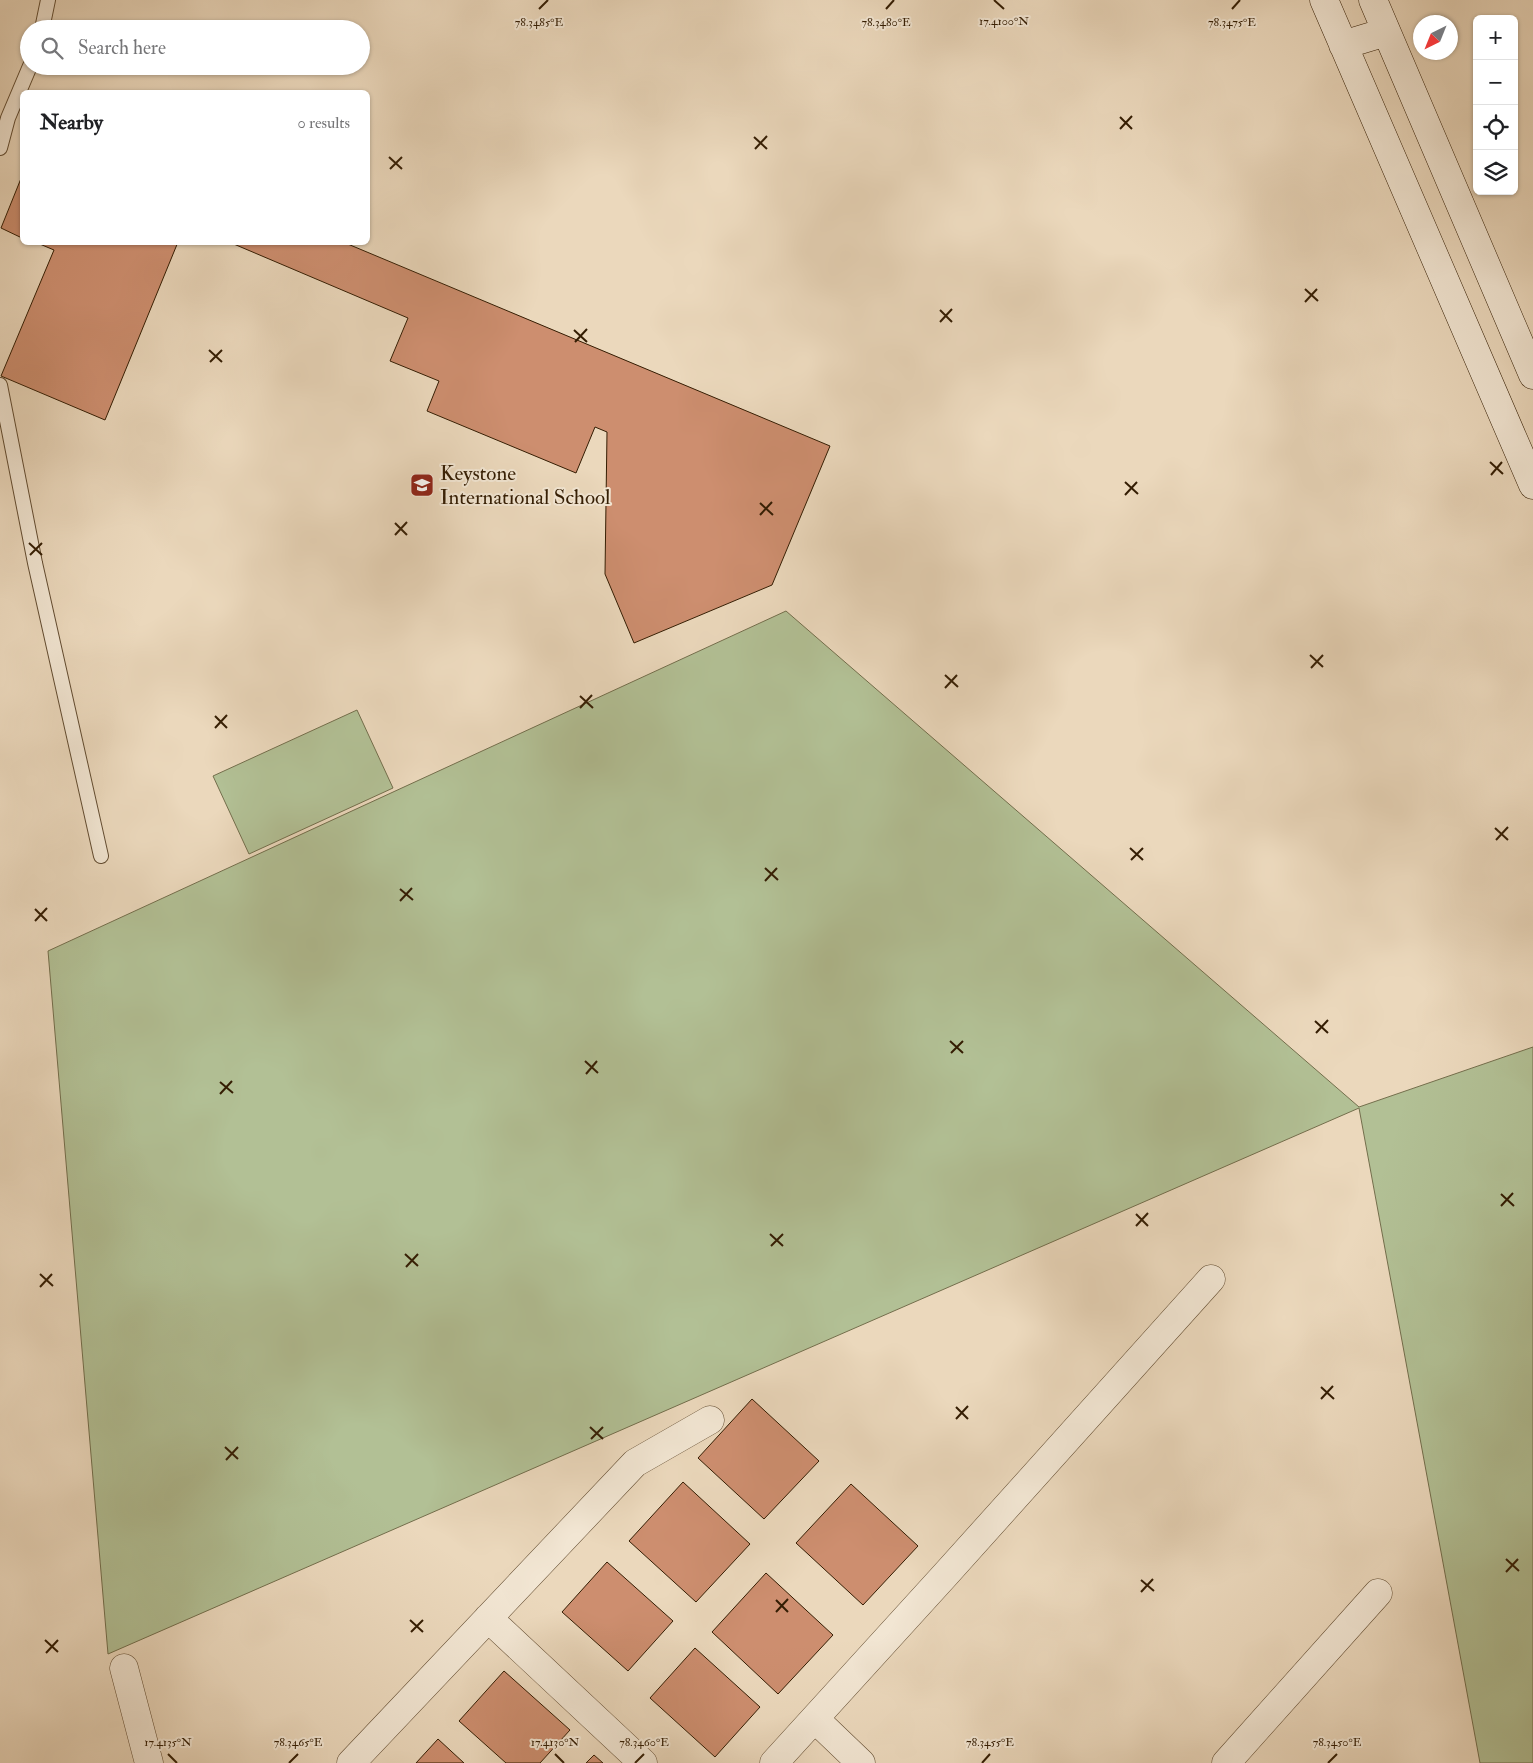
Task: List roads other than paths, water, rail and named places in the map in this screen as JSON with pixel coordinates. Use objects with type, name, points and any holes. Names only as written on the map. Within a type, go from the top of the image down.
[{"type":"street","points":[[1324,0],[1533,485]]},
{"type":"street","points":[[1373,0],[1533,375]]},
{"type":"street","points":[[1343,45],[1386,32]]},
{"type":"street","points":[[774,1763],[1211,1278]]},
{"type":"street","points":[[351,1763],[635,1463],[710,1420]]},
{"type":"street","points":[[1226,1763],[1378,1592]]},
{"type":"street","points":[[488,1618],[643,1763]]},
{"type":"street","points":[[124,1668],[149,1763]]},
{"type":"street","points":[[815,1719],[861,1763]]},
{"type":"lane","points":[[44,20],[48,0]]},
{"type":"lane","points":[[0,148],[8,118],[26,75]]},
{"type":"lane","points":[[0,385],[35,563],[101,856]]},
{"type":"place","name":"Keystone International School","points":[[422,485]]}]
